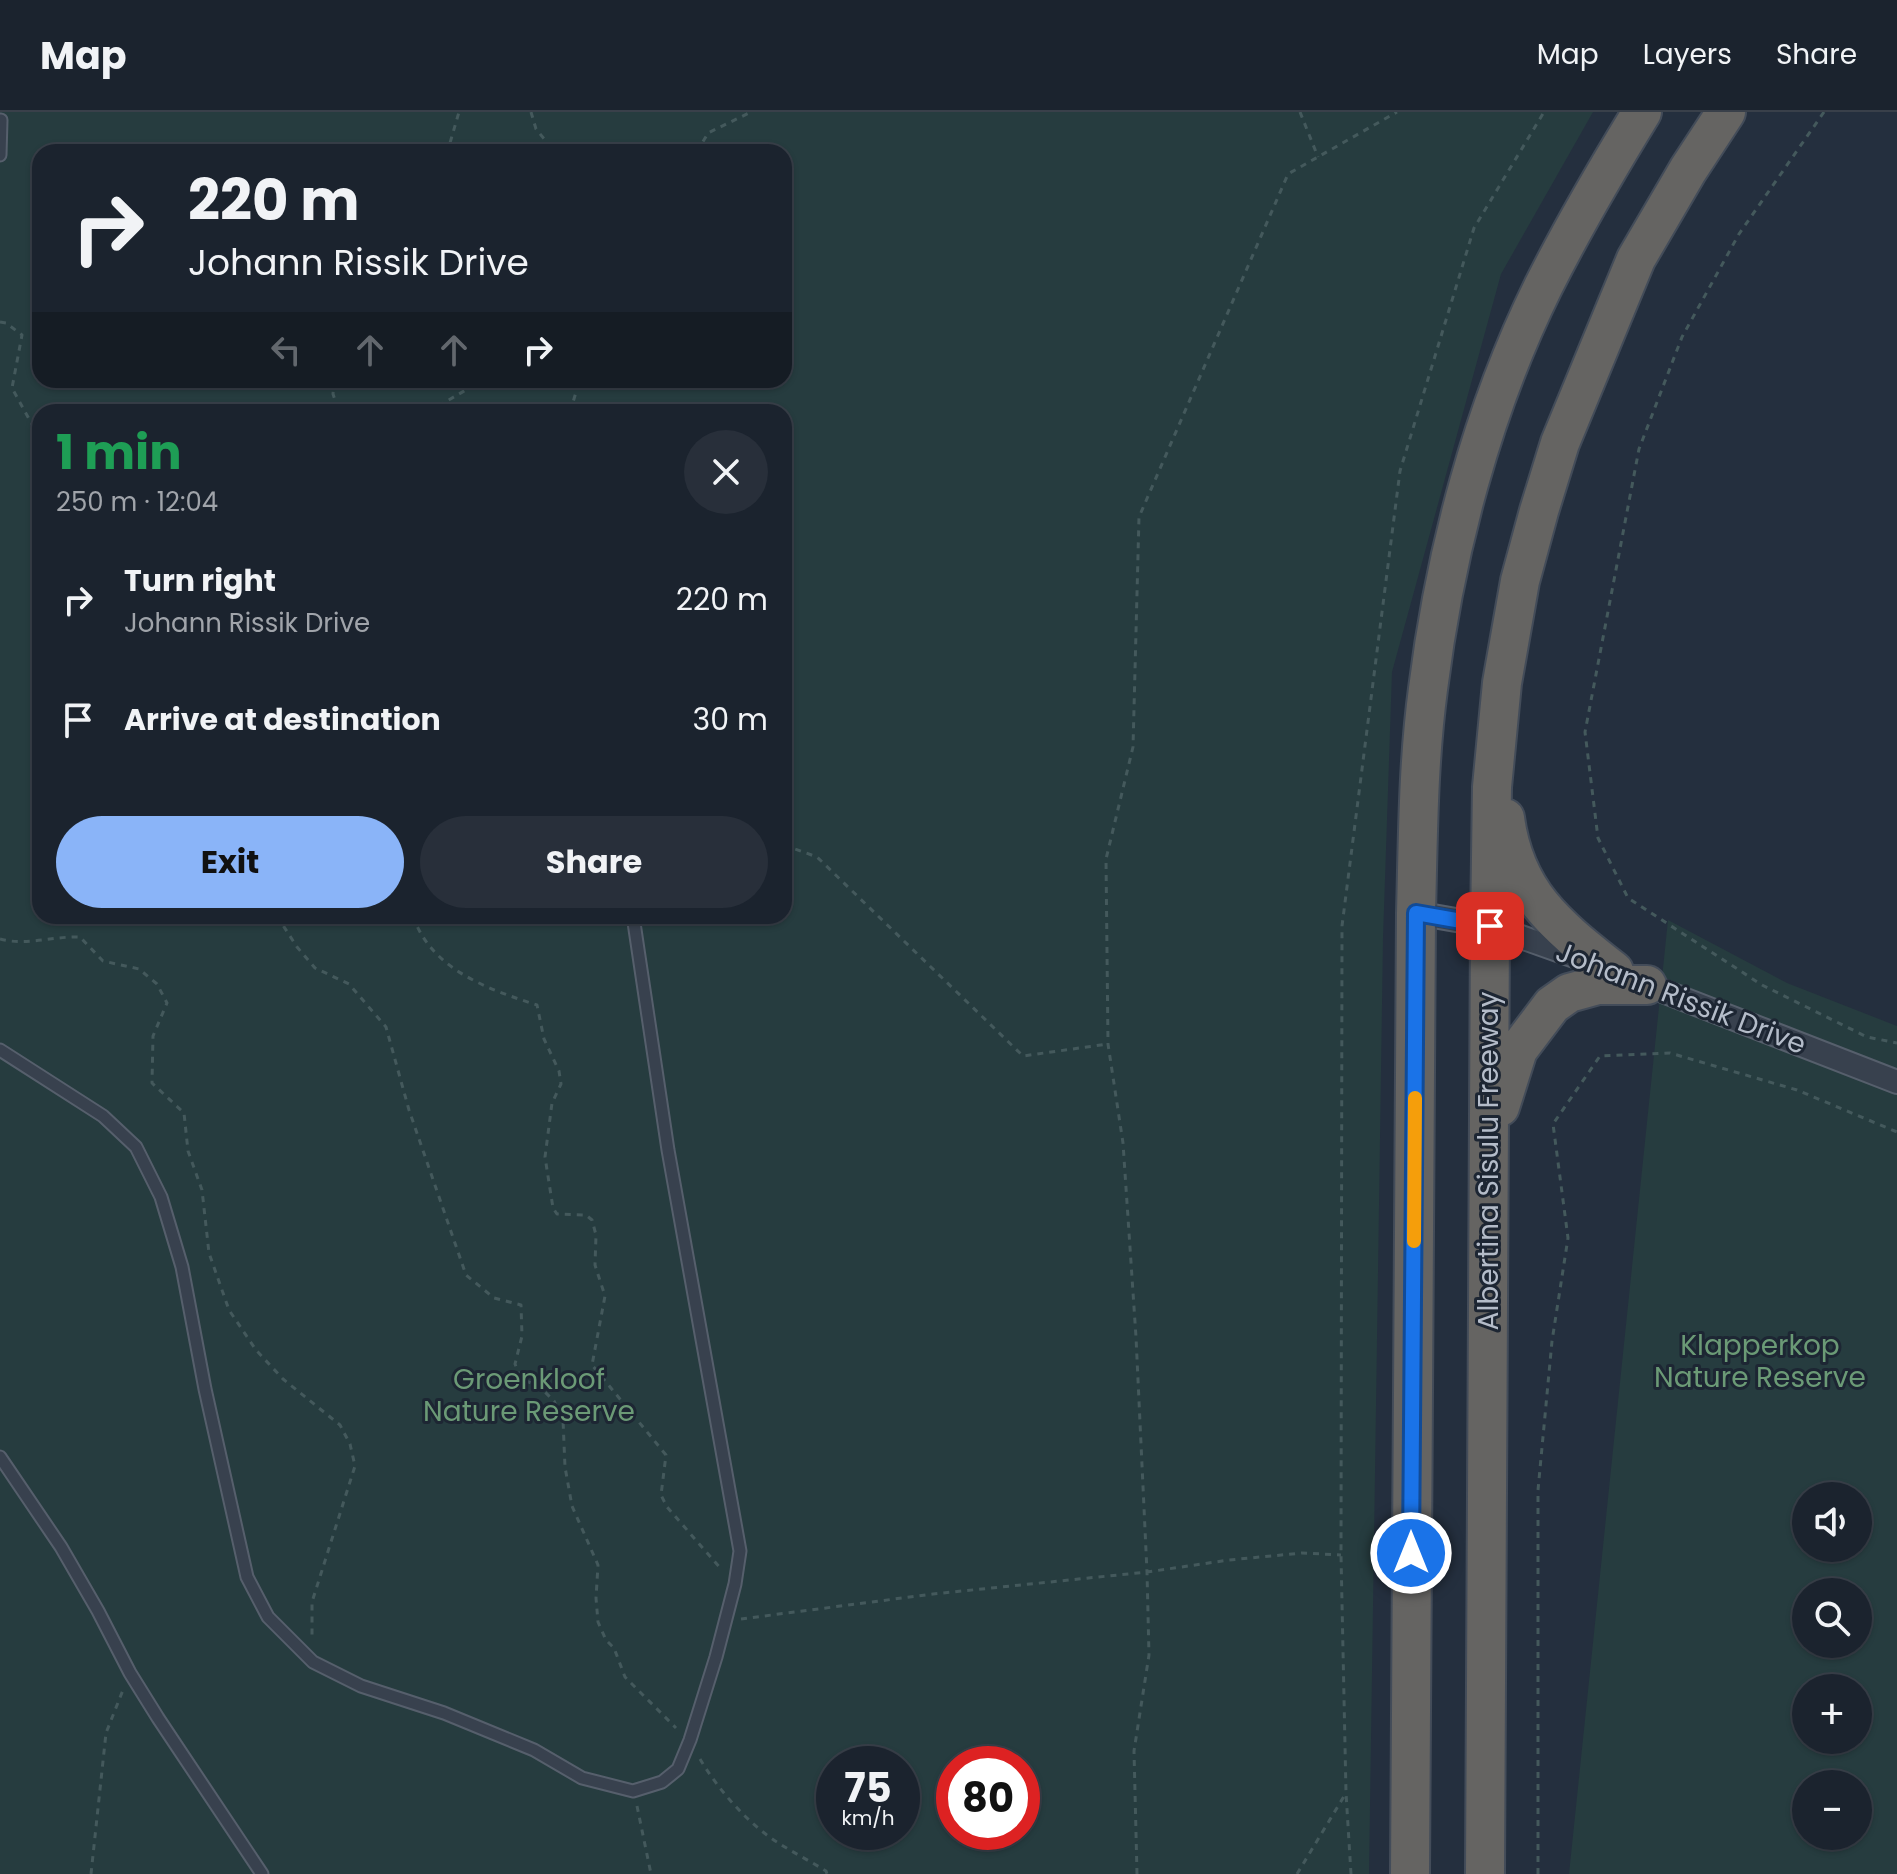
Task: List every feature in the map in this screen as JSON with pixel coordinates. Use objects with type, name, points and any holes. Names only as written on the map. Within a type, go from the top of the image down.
[{"type":"highway","points":[[1410,1874],[1416,913],[1421,754],[1428,687],[1445,584],[1469,485],[1502,385],[1542,288],[1595,189],[1642,112]]},
{"type":"highway","name":"Albertina Sisulu Freeway","points":[[1485,1874],[1490,926],[1492,787],[1502,683],[1520,581],[1560,443],[1636,259],[1726,112]]},
{"type":"highway","points":[[1502,683],[1502,785],[1513,856],[1522,879],[1541,908],[1567,934],[1630,978]]},
{"type":"highway","points":[[1488,1138],[1518,1050],[1552,1005],[1569,993],[1630,978]]},
{"type":"street","name":"Johann Rissik Drive","points":[[1416,913],[1490,926],[1897,1082]]},
{"type":"lane","points":[[0,155],[3,118]]},
{"type":"lane","points":[[0,1050],[103,1116],[136,1147],[161,1197],[182,1267],[205,1389],[247,1577],[268,1617],[313,1662],[361,1686],[444,1713],[534,1750],[582,1778],[633,1791],[662,1782],[678,1769],[716,1657],[735,1584],[740,1551],[668,1150],[634,924]]},
{"type":"lane","points":[[0,1457],[61,1547],[130,1673],[262,1874]]},
{"type":"path","points":[[449,144],[459,112]]},
{"type":"path","points":[[531,112],[536,129],[548,144]]},
{"type":"path","points":[[702,144],[708,133],[751,112]]},
{"type":"path","points":[[1300,112],[1318,157]]},
{"type":"path","points":[[1137,1874],[1134,1751],[1149,1655],[1147,1572],[1123,1143],[1108,1044],[1106,859],[1133,747],[1139,517],[1288,174],[1397,112]]},
{"type":"path","points":[[1351,1874],[1346,1793],[1341,1555],[1342,926],[1400,471],[1474,228],[1544,112]]},
{"type":"path","points":[[1824,112],[1739,234],[1682,337],[1649,421],[1636,463],[1585,732],[1598,838],[1628,898],[1762,985],[1867,1037],[1897,1043]]},
{"type":"path","points":[[0,322],[22,335],[12,388],[32,424]]},
{"type":"path","points":[[442,404],[469,388]]},
{"type":"path","points":[[792,848],[817,857],[1023,1056],[1108,1044]]},
{"type":"path","points":[[282,924],[315,968],[349,984],[386,1027],[409,1110],[466,1275],[494,1298],[521,1305],[522,1336],[515,1364],[521,1379],[539,1386],[554,1401],[563,1420],[565,1467],[572,1506],[598,1565],[598,1622],[606,1640],[614,1648],[625,1677],[690,1740],[723,1794],[776,1842],[827,1874]]},
{"type":"path","points":[[416,924],[419,935],[458,972],[496,992],[537,1005],[544,1039],[559,1071],[561,1084],[552,1103],[545,1157],[553,1208],[557,1214],[586,1215],[592,1220],[596,1235],[595,1265],[605,1296],[592,1365],[666,1455],[661,1495],[667,1507],[735,1584]]},
{"type":"path","points":[[0,939],[12,943],[62,936],[80,937],[103,961],[139,969],[157,984],[167,1003],[153,1036],[152,1083],[184,1113],[188,1151],[202,1190],[209,1253],[229,1310],[256,1350],[274,1369],[340,1425],[350,1444],[355,1466],[312,1602],[313,1662]]},
{"type":"path","points":[[1538,1874],[1538,1490],[1552,1341],[1568,1238],[1553,1124],[1600,1056],[1670,1053],[1797,1090],[1897,1132]]},
{"type":"path","points":[[724,1622],[933,1594],[1302,1553],[1341,1555]]},
{"type":"path","points":[[91,1874],[106,1733],[130,1673]]},
{"type":"path","points":[[633,1791],[651,1874]]},
{"type":"path","points":[[1297,1874],[1346,1793]]},
{"type":"green space","name":"Groenkloof Nature Reserve","points":[[0,112],[1593,112],[1501,274],[1392,672],[1383,938],[1369,1874],[0,1874]]},
{"type":"green space","name":"Klapperkop Nature Reserve","points":[[1668,920],[1787,983],[1897,1026],[1897,1874],[1569,1874]]},
{"type":"slow traffic","points":[[1414,1241],[1415,1098]]},
{"type":"route","points":[[1411,1553],[1416,913],[1490,926]]}]
